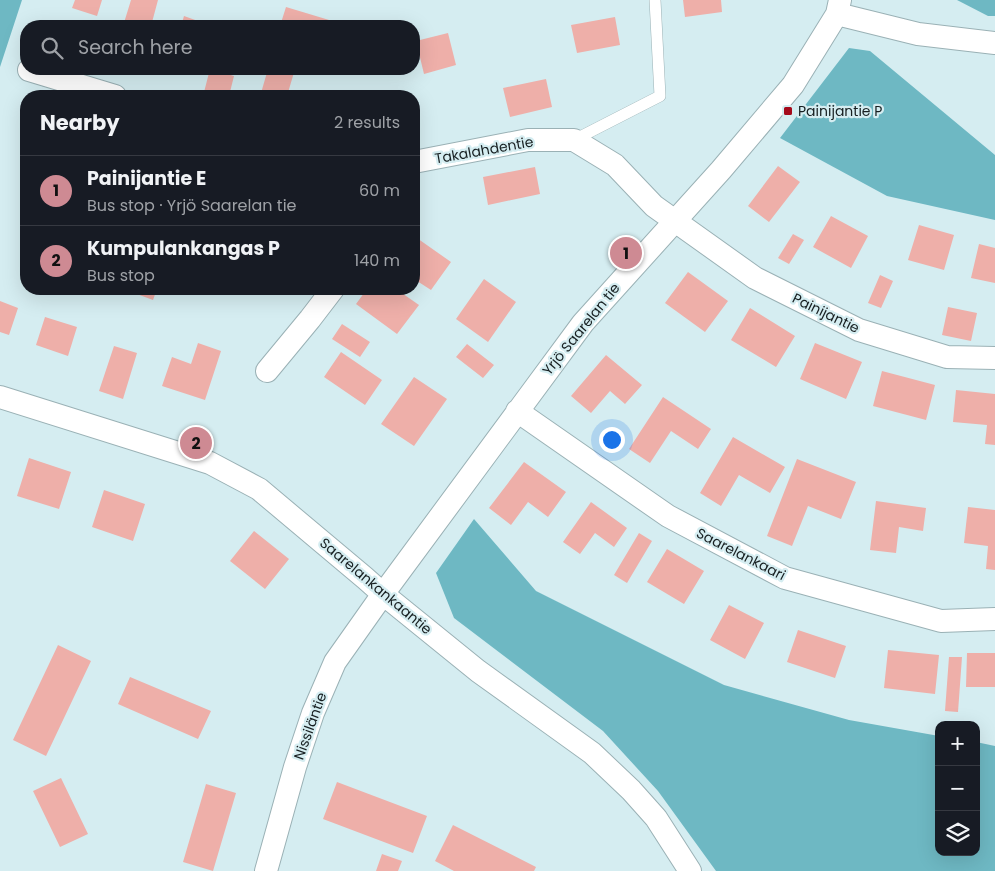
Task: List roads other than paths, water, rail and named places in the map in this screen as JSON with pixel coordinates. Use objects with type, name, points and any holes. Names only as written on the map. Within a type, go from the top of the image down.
[{"type":"street","points":[[838,7],[918,34],[995,43]]},
{"type":"street","name":"Yrjö Saarelan tie","points":[[382,594],[583,323],[721,170],[793,85],[838,7]]},
{"type":"street","points":[[46,75],[95,90]]},
{"type":"street","name":"Takalahdentie","points":[[420,161],[528,140],[574,140]]},
{"type":"street","points":[[574,140],[615,165],[654,206],[675,220]]},
{"type":"street","name":"Painijantie","points":[[675,220],[755,278],[859,330],[947,357],[995,358]]},
{"type":"street","points":[[267,371],[328,295]]},
{"type":"street","name":"Saarelankankaantie","points":[[0,397],[210,463],[259,489],[382,594],[478,671],[592,753],[631,790],[656,818],[690,871]]},
{"type":"street","name":"Saarelankaari","points":[[517,411],[668,516],[785,578],[941,621],[995,619]]},
{"type":"street","name":"Nissiläntie","points":[[266,871],[294,767],[313,713],[335,662],[382,594]]},
{"type":"lane","points":[[574,140],[660,96],[654,0]]},
{"type":"place","name":"Painijantie P","points":[[788,111]]},
{"type":"place","name":"Painijantie E","points":[[626,253]]},
{"type":"place","name":"Kumpulankangas P","points":[[196,443]]}]
